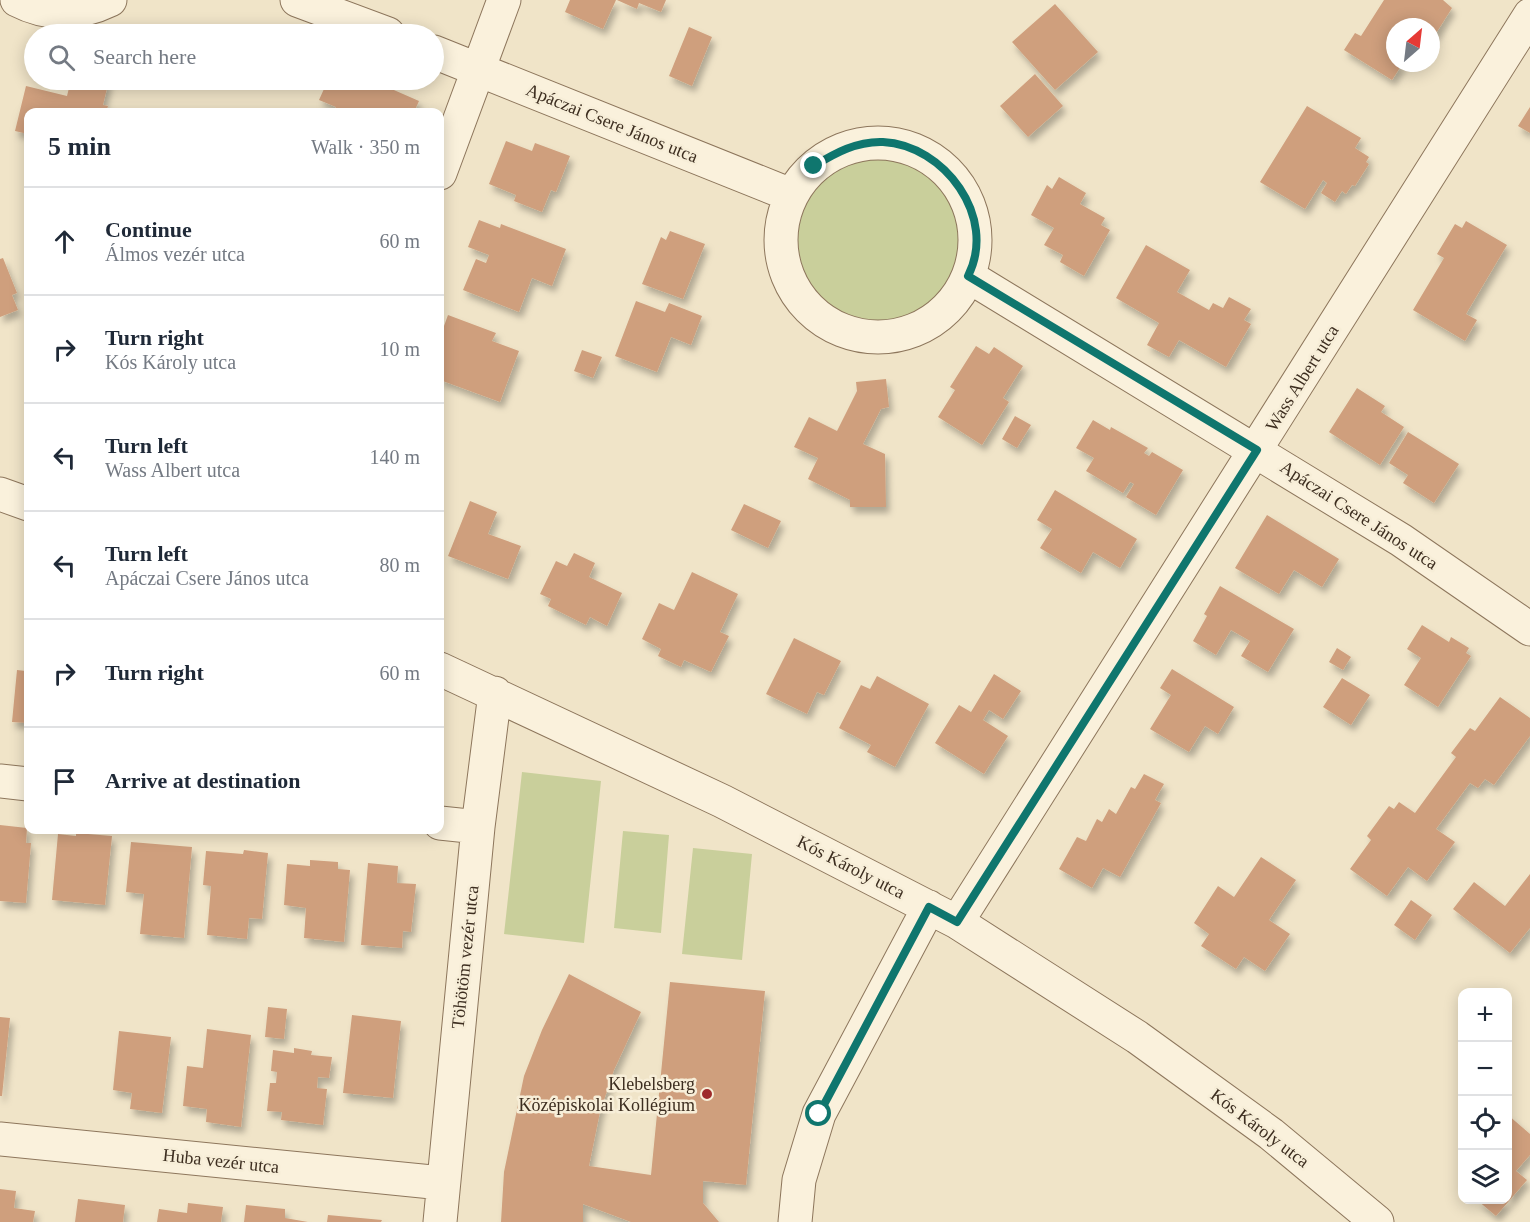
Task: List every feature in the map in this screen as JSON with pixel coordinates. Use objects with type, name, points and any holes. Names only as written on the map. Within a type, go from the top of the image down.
[{"type":"street","points":[[17,0],[33,8],[63,13],[93,8],[110,0]]},
{"type":"street","points":[[297,0],[361,24]]},
{"type":"street","points":[[444,162],[504,0]]},
{"type":"street","name":"Wass Albert utca","points":[[957,922],[1530,15]]},
{"type":"street","name":"Apáczai Csere János utca","points":[[444,56],[791,195]]},
{"type":"street","points":[[883,142],[919,151],[949,172],[969,203],[976,240],[968,276],[954,303],[929,324],[900,336],[868,338],[838,329],[811,312],[792,287],[782,257],[781,225],[791,195],[814,166],[846,147],[883,142]]},
{"type":"street","name":"Apáczai Csere János utca","points":[[968,276],[1257,450],[1401,540],[1530,629]]},
{"type":"street","points":[[0,494],[24,503]]},
{"type":"street","name":"Kós Károly utca","points":[[444,671],[722,801],[957,922],[1137,1037],[1272,1134],[1377,1222]]},
{"type":"street","name":"Töhötöm vezér utca","points":[[440,1222],[478,827],[495,693]]},
{"type":"street","points":[[0,781],[24,784]]},
{"type":"street","points":[[444,823],[478,827]]},
{"type":"street","points":[[795,1222],[799,1180],[819,1114],[929,907]]},
{"type":"street","name":"Huba vezér utca","points":[[0,1139],[442,1183]]},
{"type":"green space","points":[[879,159],[895,160],[910,165],[936,183],[954,209],[959,224],[959,256],[954,271],[936,297],[910,315],[895,320],[879,321],[863,320],[848,315],[822,297],[804,271],[799,256],[798,240],[799,224],[804,209],[822,183],[848,165],[863,160]]},
{"type":"green space","points":[[522,772],[601,781],[584,943],[504,934]]},
{"type":"green space","points":[[623,831],[669,835],[661,933],[614,928]]},
{"type":"green space","points":[[693,848],[752,854],[742,960],[682,954]]},
{"type":"building","points":[[570,0],[616,0],[603,29],[565,12]]},
{"type":"building","points":[[617,0],[666,0],[661,12],[639,3],[637,9]]},
{"type":"building","points":[[1384,0],[1443,0],[1452,8],[1440,27],[1440,18],[1386,18],[1386,72],[1397,72],[1392,80],[1344,50],[1355,33],[1361,36]]},
{"type":"building","points":[[1055,4],[1098,52],[1055,90],[1012,42]]},
{"type":"building","points":[[689,27],[712,37],[692,86],[669,76]]},
{"type":"building","points":[[1035,74],[1063,106],[1028,137],[1000,106]]},
{"type":"building","points":[[25,90],[42,90],[67,96],[68,90],[107,90],[103,105],[108,106],[107,108],[24,108],[24,133],[15,131]]},
{"type":"building","points":[[324,90],[394,90],[419,101],[416,108],[335,108],[319,100]]},
{"type":"building","points":[[1307,106],[1361,138],[1355,148],[1369,157],[1366,162],[1369,164],[1355,186],[1352,185],[1346,194],[1342,191],[1335,202],[1321,193],[1327,183],[1323,180],[1305,209],[1260,182]]},
{"type":"building","points":[[1530,107],[1530,133],[1518,126]]},
{"type":"building","points":[[506,141],[532,151],[535,143],[570,156],[556,192],[551,190],[542,212],[514,201],[516,195],[489,184]]},
{"type":"building","points":[[1059,177],[1086,193],[1080,204],[1105,218],[1101,225],[1110,230],[1084,276],[1060,262],[1063,255],[1044,245],[1054,228],[1031,215],[1047,185],[1052,189]]},
{"type":"building","points":[[479,220],[500,228],[501,224],[566,249],[552,286],[532,278],[519,312],[463,290],[476,259],[486,263],[489,255],[468,247]]},
{"type":"building","points":[[1466,221],[1507,245],[1466,314],[1477,320],[1465,341],[1413,310],[1444,258],[1437,254],[1455,224],[1462,228]]},
{"type":"building","points":[[670,231],[705,244],[683,299],[642,284],[661,237],[666,240]]},
{"type":"building","points":[[1146,245],[1190,270],[1177,292],[1209,310],[1213,303],[1223,308],[1229,297],[1251,309],[1244,320],[1251,324],[1226,367],[1179,340],[1169,357],[1147,345],[1159,323],[1116,298]]},
{"type":"building","points":[[3,258],[17,293],[12,295],[18,310],[0,317],[0,259]]},
{"type":"building","points":[[636,301],[665,312],[669,303],[702,316],[691,345],[671,337],[657,372],[615,356]]},
{"type":"building","points":[[448,315],[496,333],[492,341],[519,351],[500,402],[444,381],[444,326]]},
{"type":"building","points":[[976,346],[989,354],[994,347],[1023,366],[1003,398],[1009,402],[982,445],[938,417],[955,390],[950,387]]},
{"type":"building","points":[[582,350],[602,357],[593,378],[574,371]]},
{"type":"building","points":[[886,379],[889,407],[881,409],[863,444],[885,454],[886,507],[850,507],[850,500],[808,479],[818,458],[794,447],[809,417],[837,431],[857,391],[856,382]]},
{"type":"building","points":[[1357,388],[1385,406],[1381,412],[1404,427],[1380,465],[1329,432]]},
{"type":"building","points":[[1015,416],[1031,425],[1017,448],[1002,439]]},
{"type":"building","points":[[1093,420],[1110,430],[1111,427],[1148,448],[1144,453],[1149,456],[1152,452],[1183,470],[1156,515],[1126,497],[1134,484],[1130,482],[1123,493],[1086,471],[1094,458],[1076,448]]},
{"type":"building","points":[[1408,432],[1459,464],[1434,503],[1403,483],[1408,475],[1389,463]]},
{"type":"building","points":[[1055,490],[1137,539],[1120,568],[1093,552],[1081,573],[1040,548],[1052,529],[1037,520]]},
{"type":"building","points":[[470,501],[497,512],[488,534],[521,546],[508,579],[448,556]]},
{"type":"building","points":[[744,504],[781,521],[768,548],[731,530]]},
{"type":"building","points":[[1267,515],[1339,559],[1322,587],[1294,570],[1279,594],[1235,568]]},
{"type":"building","points":[[574,553],[595,563],[589,577],[622,593],[607,626],[590,617],[586,625],[548,606],[551,599],[540,594],[556,561],[567,566]]},
{"type":"building","points":[[692,572],[738,594],[720,632],[729,636],[711,672],[684,660],[681,667],[658,656],[661,649],[642,639],[659,603],[674,610]]},
{"type":"building","points":[[1220,586],[1294,629],[1268,672],[1241,656],[1250,641],[1231,630],[1216,655],[1193,641],[1207,616],[1204,614]]},
{"type":"building","points":[[1422,625],[1449,642],[1451,637],[1469,648],[1466,653],[1471,656],[1438,707],[1404,685],[1421,658],[1407,649]]},
{"type":"building","points":[[794,638],[841,661],[824,695],[817,692],[807,714],[766,694]]},
{"type":"building","points":[[1337,648],[1351,657],[1343,670],[1329,662]]},
{"type":"building","points":[[1172,669],[1234,707],[1218,734],[1205,726],[1189,752],[1150,729],[1171,695],[1160,688]]},
{"type":"building","points":[[17,670],[24,671],[24,723],[12,722]]},
{"type":"building","points":[[994,674],[1021,691],[1003,719],[989,710],[983,720],[1008,736],[984,774],[935,743],[959,705],[971,712]]},
{"type":"building","points":[[877,676],[929,704],[895,767],[867,752],[871,745],[839,728],[861,685],[870,689]]},
{"type":"building","points":[[1342,678],[1370,695],[1351,725],[1323,707]]},
{"type":"building","points":[[1500,697],[1530,718],[1530,736],[1494,785],[1485,779],[1478,788],[1470,783],[1436,829],[1455,842],[1427,881],[1408,867],[1387,896],[1350,869],[1371,840],[1367,836],[1389,806],[1394,809],[1399,802],[1415,813],[1456,757],[1451,753],[1470,728],[1475,731]]},
{"type":"building","points":[[1144,774],[1164,784],[1155,800],[1161,803],[1120,877],[1103,868],[1092,888],[1059,869],[1077,837],[1086,841],[1097,819],[1102,822],[1109,809],[1116,814],[1131,787],[1135,789]]},
{"type":"building","points":[[0,825],[24,828],[26,843],[31,843],[26,903],[0,901]]},
{"type":"building","points":[[58,834],[76,836],[76,834],[88,834],[112,836],[105,905],[52,900]]},
{"type":"building","points":[[131,842],[192,847],[184,938],[140,934],[144,894],[126,892]]},
{"type":"building","points":[[244,850],[268,853],[262,919],[249,918],[247,939],[207,935],[211,886],[203,885],[206,851],[243,854]]},
{"type":"building","points":[[1261,857],[1296,880],[1269,920],[1290,934],[1265,971],[1244,957],[1236,969],[1201,946],[1209,934],[1194,923],[1218,886],[1234,897]]},
{"type":"building","points":[[310,860],[338,862],[338,869],[350,870],[344,942],[304,938],[306,908],[284,905],[287,864],[310,866]]},
{"type":"building","points":[[368,863],[398,866],[397,883],[416,884],[411,932],[403,931],[402,948],[361,945]]},
{"type":"building","points":[[1530,874],[1530,928],[1510,953],[1453,909],[1474,882],[1505,906]]},
{"type":"building","points":[[1411,900],[1432,915],[1415,940],[1394,925]]},
{"type":"building","name":"Klebelsberg Középiskolai Kollégium","points":[[569,974],[641,1012],[614,1070],[600,1112],[589,1166],[651,1175],[670,982],[765,991],[746,1185],[703,1181],[703,1203],[719,1222],[631,1222],[583,1204],[583,1222],[501,1222],[504,1172],[524,1076],[542,1030]]},
{"type":"building","points":[[268,1007],[287,1009],[284,1039],[265,1037]]},
{"type":"building","points":[[352,1015],[401,1021],[393,1098],[343,1093]]},
{"type":"building","points":[[0,1017],[10,1018],[2,1096],[0,1096]]},
{"type":"building","points":[[207,1029],[251,1035],[241,1127],[206,1122],[207,1109],[183,1106],[187,1066],[203,1068]]},
{"type":"building","points":[[119,1031],[171,1037],[162,1113],[130,1109],[132,1093],[113,1090]]},
{"type":"building","points":[[294,1048],[312,1051],[311,1055],[332,1057],[329,1078],[318,1077],[317,1088],[327,1089],[323,1125],[281,1120],[282,1112],[267,1111],[270,1083],[276,1083],[277,1072],[271,1071],[273,1050],[294,1053]]},
{"type":"building","points":[[1512,1118],[1530,1134],[1530,1155],[1516,1171],[1527,1180],[1512,1197]]},
{"type":"building","points":[[0,1189],[16,1191],[14,1208],[35,1211],[33,1222],[0,1222]]},
{"type":"building","points":[[78,1199],[125,1205],[123,1222],[75,1222]]},
{"type":"building","points":[[188,1203],[223,1207],[221,1222],[157,1222],[159,1209],[187,1213]]},
{"type":"building","points":[[1482,1204],[1506,1204],[1496,1216]]},
{"type":"building","points":[[246,1205],[285,1209],[285,1218],[308,1222],[244,1222]]},
{"type":"building","points":[[328,1215],[382,1220],[381,1222],[327,1222]]},
{"type":"place","name":"Klebelsberg Középiskolai Kollégium","points":[[707,1094]]},
{"type":"route","points":[[814,166],[846,147],[883,142],[919,151],[949,172],[969,203],[976,240],[972,269],[968,276],[1257,450],[988,878],[957,922],[929,907],[819,1114]]}]
